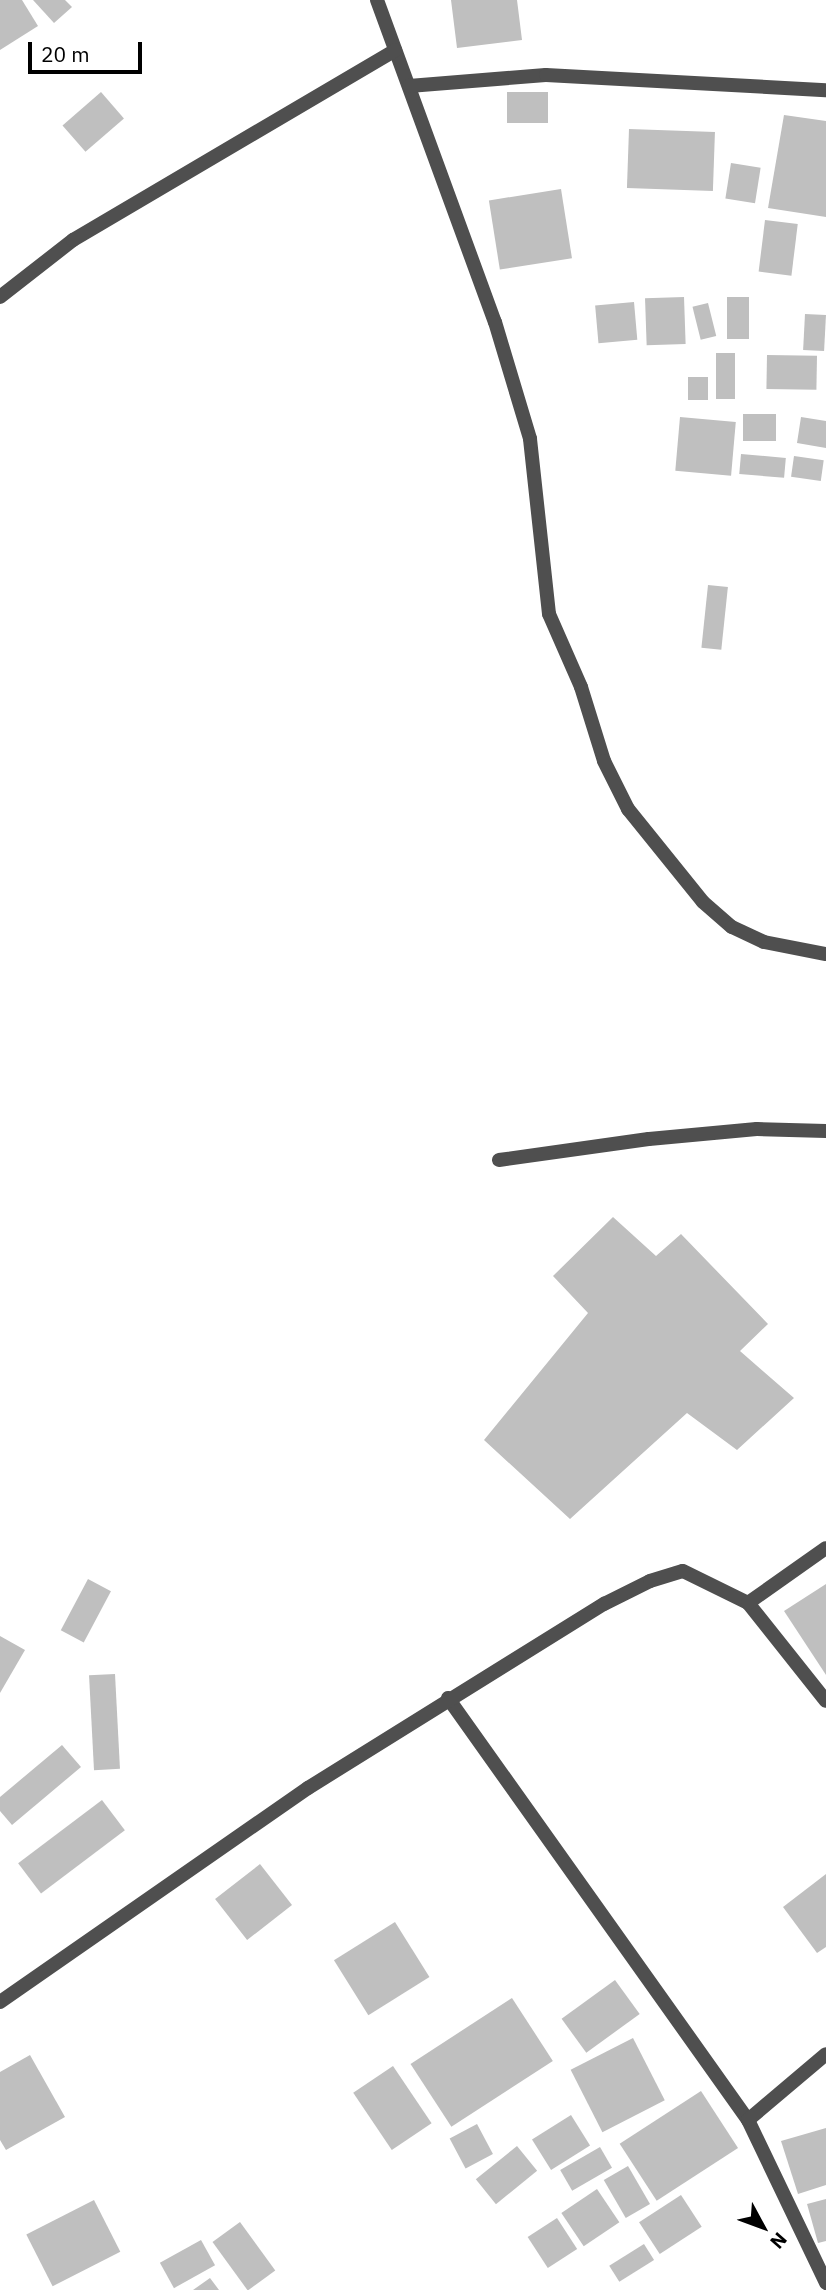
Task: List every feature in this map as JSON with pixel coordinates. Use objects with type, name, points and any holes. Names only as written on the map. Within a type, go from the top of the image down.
[{"type":"street","points":[[377,0],[495,322],[530,439],[549,614],[581,687],[604,761],[628,808],[704,902],[732,927],[764,942],[826,954]]},
{"type":"street","points":[[0,297],[73,240],[395,50]]},
{"type":"street","points":[[409,86],[546,75],[826,90]]},
{"type":"street","points":[[499,1160],[649,1139],[757,1129],[826,1131]]},
{"type":"street","points":[[748,1603],[826,1548]]},
{"type":"street","points":[[0,2002],[232,1840],[448,1698],[544,1638],[650,1581],[683,1571],[748,1603],[826,1700]]},
{"type":"street","points":[[448,1698],[748,2120],[826,2283]]},
{"type":"street","points":[[748,2120],[826,2054]]},
{"type":"building","points":[[0,0],[22,0],[38,26],[0,50]]},
{"type":"building","points":[[33,0],[65,0],[72,7],[54,23]]},
{"type":"building","points":[[451,0],[517,0],[522,40],[457,48]]},
{"type":"building","points":[[101,92],[124,118],[85,152],[63,125]]},
{"type":"building","points":[[507,92],[548,92],[548,123],[507,123]]},
{"type":"building","points":[[784,115],[826,121],[826,217],[768,208]]},
{"type":"building","points":[[629,129],[715,132],[713,191],[627,188]]},
{"type":"building","points":[[731,163],[761,168],[755,203],[725,199]]},
{"type":"building","points":[[561,189],[572,258],[500,270],[489,200]]},
{"type":"building","points":[[765,220],[798,224],[791,276],[759,272]]},
{"type":"building","points":[[684,297],[686,344],[647,345],[645,298]]},
{"type":"building","points":[[727,297],[749,297],[749,339],[727,339]]},
{"type":"building","points":[[634,302],[637,340],[598,343],[595,305]]},
{"type":"building","points":[[708,303],[716,336],[701,340],[692,307]]},
{"type":"building","points":[[805,314],[826,315],[824,351],[803,350]]},
{"type":"building","points":[[716,353],[735,353],[735,399],[716,399]]},
{"type":"building","points":[[767,355],[817,356],[816,390],[766,389]]},
{"type":"building","points":[[688,377],[708,377],[708,400],[688,400]]},
{"type":"building","points":[[743,414],[776,414],[776,441],[743,441]]},
{"type":"building","points":[[680,417],[736,422],[731,476],[675,471]]},
{"type":"building","points":[[801,417],[826,421],[826,448],[797,443]]},
{"type":"building","points":[[741,454],[786,458],[784,478],[739,474]]},
{"type":"building","points":[[794,456],[824,460],[821,481],[791,477]]},
{"type":"building","points":[[708,585],[728,587],[721,650],[701,648]]},
{"type":"building","points":[[613,1217],[656,1256],[681,1234],[768,1324],[740,1351],[794,1398],[737,1450],[687,1413],[570,1519],[484,1440],[588,1313],[553,1276]]},
{"type":"building","points":[[88,1579],[111,1591],[84,1642],[61,1630]]},
{"type":"building","points":[[826,1584],[826,1675],[784,1611]]},
{"type":"building","points":[[0,1636],[25,1650],[0,1693]]},
{"type":"building","points":[[115,1674],[120,1769],[94,1770],[89,1675]]},
{"type":"building","points":[[62,1745],[81,1767],[12,1825],[0,1811],[0,1797]]},
{"type":"building","points":[[102,1800],[125,1830],[41,1894],[18,1863]]},
{"type":"building","points":[[260,1864],[292,1905],[247,1940],[215,1899]]},
{"type":"building","points":[[826,1874],[826,1947],[817,1953],[783,1907]]},
{"type":"building","points":[[395,1922],[429,1977],[368,2015],[334,1960]]},
{"type":"building","points":[[615,1980],[640,2014],[586,2053],[562,2019]]},
{"type":"building","points":[[512,1998],[553,2061],[451,2127],[411,2064]]},
{"type":"building","points":[[633,2038],[665,2100],[602,2132],[571,2070]]},
{"type":"building","points":[[30,2055],[65,2117],[6,2150],[0,2140],[0,2072]]},
{"type":"building","points":[[393,2066],[432,2123],[392,2150],[353,2093]]},
{"type":"building","points":[[701,2091],[738,2148],[657,2201],[620,2144]]},
{"type":"building","points":[[571,2115],[590,2146],[551,2170],[532,2139]]},
{"type":"building","points":[[477,2124],[493,2154],[466,2169],[450,2139]]},
{"type":"building","points":[[826,2128],[826,2185],[798,2194],[781,2141]]},
{"type":"building","points":[[517,2146],[537,2171],[496,2204],[476,2179]]},
{"type":"building","points":[[600,2147],[612,2168],[572,2191],[560,2170]]},
{"type":"building","points":[[628,2166],[650,2204],[626,2218],[604,2180]]},
{"type":"building","points":[[597,2189],[619,2222],[584,2246],[561,2213]]},
{"type":"building","points":[[681,2195],[702,2227],[660,2254],[639,2222]]},
{"type":"building","points":[[826,2199],[826,2241],[818,2243],[807,2204]]},
{"type":"building","points":[[94,2200],[120,2252],[53,2286],[26,2235]]},
{"type":"building","points":[[557,2218],[577,2249],[548,2268],[528,2237]]},
{"type":"building","points":[[240,2222],[275,2271],[247,2290],[212,2242]]},
{"type":"building","points":[[201,2240],[215,2265],[174,2288],[160,2263]]},
{"type":"building","points":[[644,2244],[654,2260],[619,2282],[609,2266]]},
{"type":"building","points":[[210,2278],[219,2290],[193,2290]]}]
